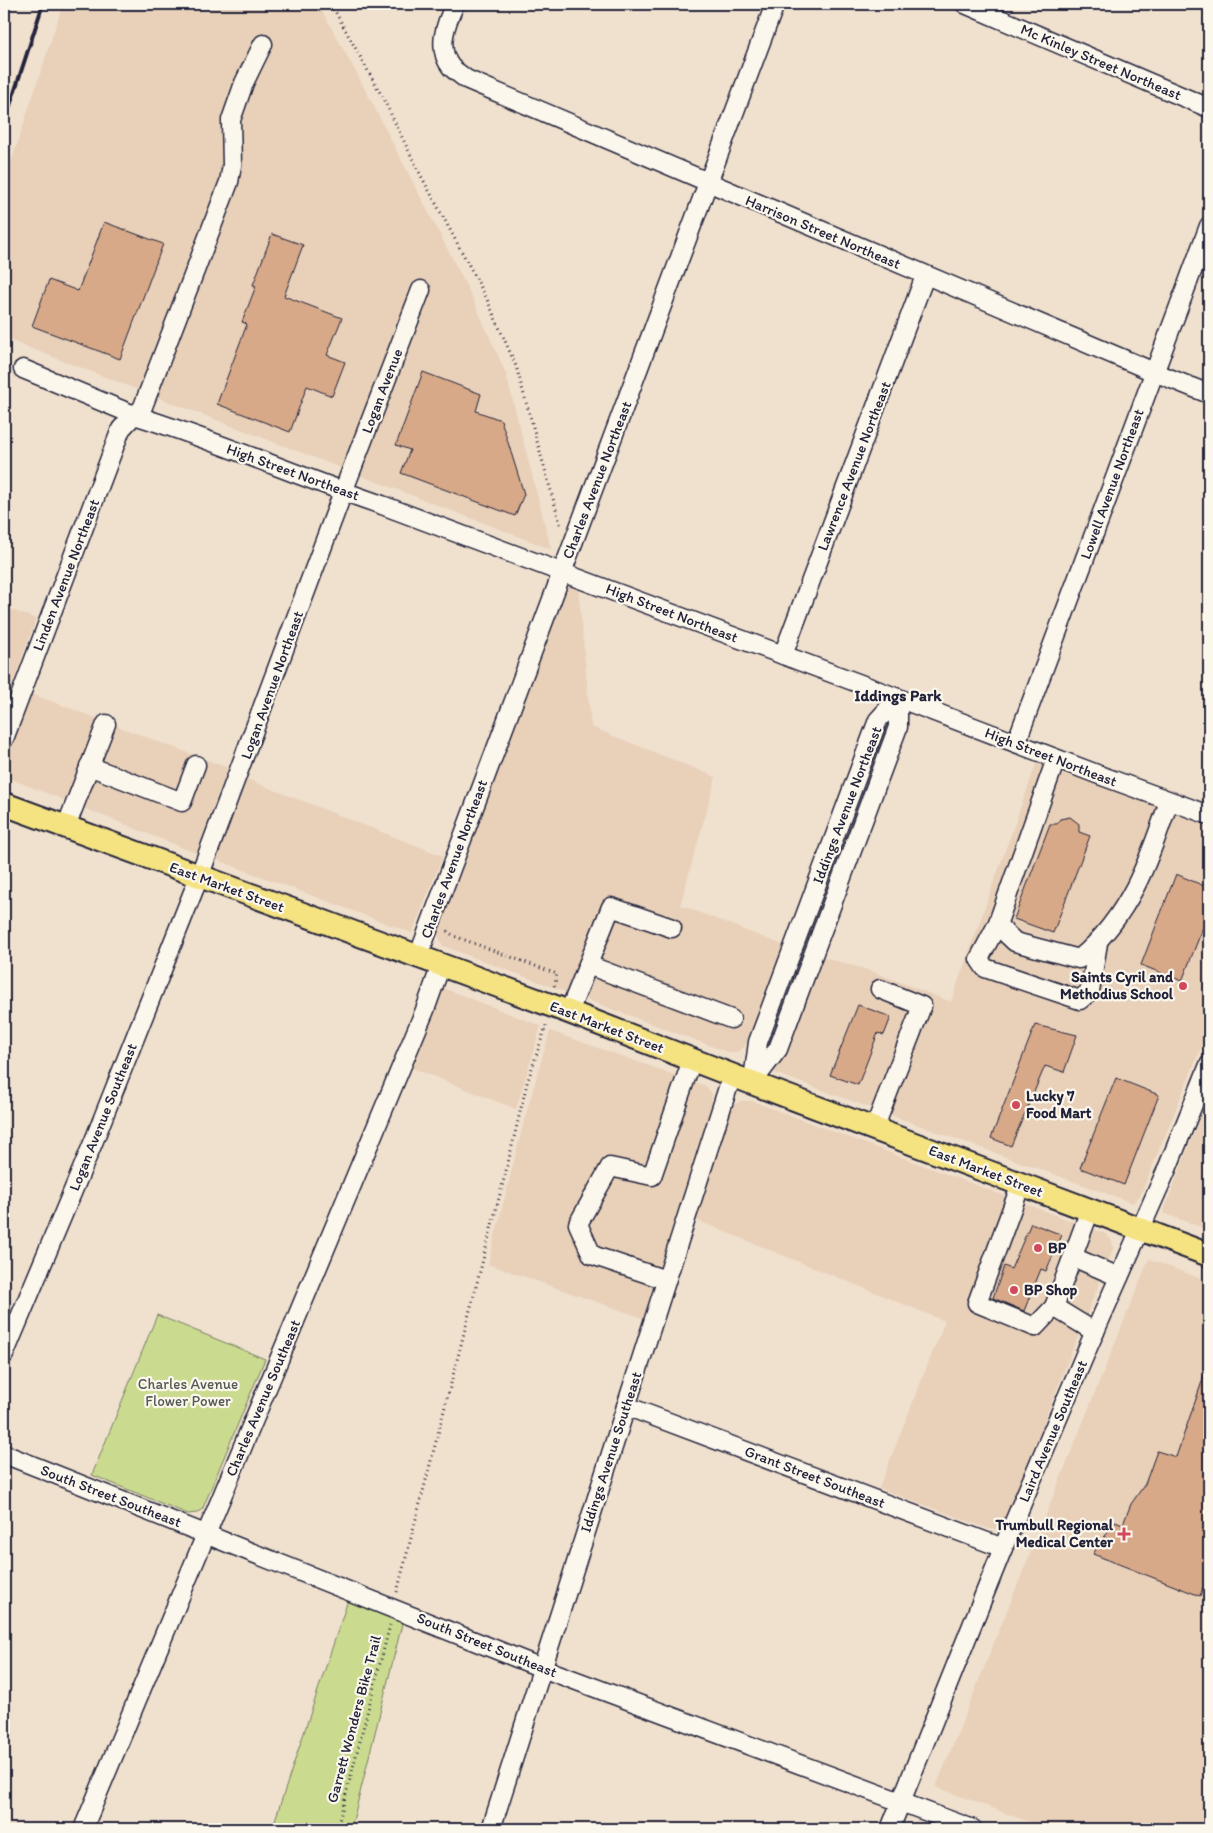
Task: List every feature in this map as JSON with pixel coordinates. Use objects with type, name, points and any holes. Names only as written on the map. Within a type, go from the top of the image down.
[{"type":"main road","name":"East Market Street","points":[[4,804],[569,1012],[1209,1255]]},
{"type":"street","name":"Harrison Street Northeast","points":[[455,4],[443,40],[443,49],[451,68],[466,79],[925,276],[1209,394]]},
{"type":"street","name":"Charles Avenue Northeast","points":[[418,956],[775,4]]},
{"type":"street","name":"Mc Kinley Street Northeast","points":[[965,4],[989,8],[1209,108]]},
{"type":"street","name":"Linden Avenue Northeast","points":[[4,739],[121,429],[134,415],[142,410],[229,182],[232,165],[231,120],[244,83],[262,44]]},
{"type":"street","name":"Lowell Avenue Northeast","points":[[1016,743],[1209,226]]},
{"type":"street","name":"Lawrence Avenue Northeast","points":[[783,655],[925,276]]},
{"type":"street","name":"Logan Avenue","points":[[343,492],[421,290]]},
{"type":"street","name":"High Street Northeast","points":[[23,369],[134,415],[173,427],[1209,815]]},
{"type":"street","name":"Logan Avenue Northeast","points":[[199,877],[343,492]]},
{"type":"street","name":"Iddings Avenue Northeast","points":[[742,1079],[778,1049],[898,727],[898,698]]},
{"type":"street","points":[[66,827],[106,724]]},
{"type":"street","points":[[1056,759],[997,925],[979,959],[985,968],[1080,1000],[1090,991],[1098,943]]},
{"type":"street","points":[[89,766],[182,802],[196,765]]},
{"type":"street","points":[[997,925],[1015,942],[1079,959],[1098,943],[1128,903],[1152,850],[1169,801]]},
{"type":"street","name":"Logan Avenue Southeast","points":[[4,1355],[96,1134],[199,877]]},
{"type":"street","points":[[569,1012],[611,908],[672,928]]},
{"type":"street","name":"Charles Avenue Southeast","points":[[83,1829],[425,1010],[442,965]]},
{"type":"street","points":[[588,965],[731,1020]]},
{"type":"street","points":[[874,1129],[922,1006],[880,989]]},
{"type":"street","points":[[666,1280],[592,1255],[578,1224],[610,1167],[652,1176],[692,1060]]},
{"type":"street","name":"Laird Avenue Southeast","points":[[890,1829],[1003,1548],[1094,1332],[1205,1088],[1209,1065]]},
{"type":"street","name":"Iddings Avenue Southeast","points":[[490,1829],[666,1280],[742,1079]]},
{"type":"street","points":[[1021,1184],[977,1303],[1035,1327],[1054,1307],[1090,1210]]},
{"type":"street","points":[[1073,1257],[1119,1277]]},
{"type":"street","points":[[1054,1307],[1094,1332]]},
{"type":"street","name":"Grant Street Southeast","points":[[626,1406],[1003,1548]]},
{"type":"street","name":"South Street Southeast","points":[[4,1454],[542,1668],[973,1829]]},
{"type":"path","name":"Garrett Wonders Bike Trail","points":[[337,1829],[391,1624]]},
{"type":"shaded area","points":[[63,4],[318,4],[358,76],[472,297],[506,374],[551,549],[4,338],[4,184]]},
{"type":"shaded area","points":[[564,581],[578,586],[591,727],[716,777],[680,905],[785,946],[746,1045],[739,1051],[730,1053],[443,946],[437,933],[438,922]]},
{"type":"shaded area","points":[[4,607],[36,619],[4,709]]},
{"type":"shaded area","points":[[29,693],[228,768],[196,853],[4,776],[4,759]]},
{"type":"shaded area","points":[[1038,759],[1209,824],[1209,1028],[1141,1194],[1133,1203],[775,1073],[819,956],[871,971],[951,1002]]},
{"type":"shaded area","points":[[246,779],[443,856],[412,933],[215,859]]},
{"type":"shaded area","points":[[443,988],[541,1026],[516,1109],[410,1067]]},
{"type":"shaded area","points":[[550,1031],[706,1086],[712,1094],[711,1106],[643,1318],[488,1264],[526,1114]]},
{"type":"shaded area","points":[[1209,1095],[1209,1230],[1163,1213]]},
{"type":"shaded area","points":[[742,1101],[752,1101],[1106,1234],[1112,1241],[1113,1249],[1003,1524],[996,1529],[989,1529],[879,1488],[945,1321],[694,1219],[726,1115],[735,1104]]},
{"type":"shaded area","name":"Trumbull Regional Medical Center","points":[[1149,1259],[1209,1282],[1209,1829],[1048,1829],[936,1787]]},
{"type":"green space","name":"Charles Avenue Flower Power","points":[[157,1315],[265,1359],[202,1510],[197,1513],[188,1514],[92,1475]]},
{"type":"green space","points":[[351,1591],[405,1612],[351,1829],[272,1829]]},
{"type":"building","points":[[104,222],[163,244],[120,359],[32,326],[49,280],[78,291]]},
{"type":"building","points":[[272,234],[303,245],[284,296],[342,318],[327,355],[345,362],[332,396],[307,386],[290,432],[217,404],[247,324],[242,322],[256,286],[253,285]]},
{"type":"building","points":[[423,372],[481,394],[476,411],[501,420],[524,494],[515,516],[401,473],[410,450],[396,445]]},
{"type":"building","points":[[1070,817],[1079,824],[1079,832],[1090,836],[1053,933],[1014,919],[1050,824],[1057,824],[1060,819]]},
{"type":"building","points":[[1176,874],[1209,888],[1209,912],[1182,981],[1141,965]]},
{"type":"building","points":[[858,1005],[891,1017],[884,1035],[878,1033],[858,1085],[830,1075]]},
{"type":"building","name":"Lucky 7 Food Mart","points":[[1035,1025],[1077,1035],[1064,1072],[1045,1066],[1011,1146],[991,1138]]},
{"type":"building","points":[[1116,1078],[1159,1095],[1124,1185],[1080,1168]]},
{"type":"building","points":[[1031,1223],[1062,1235],[1046,1271],[1041,1269],[1024,1311],[993,1298],[1004,1266],[1011,1269]]},
{"type":"building","points":[[1207,1367],[1209,1368],[1209,1571],[1200,1596],[1093,1554],[1115,1521],[1123,1524],[1131,1504],[1145,1484],[1157,1451],[1176,1457]]},
{"type":"railway","points":[[4,124],[43,4]]},
{"type":"place","name":"Saints Cyril and Methodius School","points":[[1183,986]]},
{"type":"place","name":"Lucky 7 Food Mart","points":[[1016,1105]]},
{"type":"place","name":"BP","points":[[1038,1248]]},
{"type":"place","name":"BP Shop","points":[[1014,1290]]},
{"type":"place","name":"Trumbull Regional Medical Center","points":[[1124,1534]]},
{"type":"district","name":"Iddings Park","points":[[898,695]]}]
